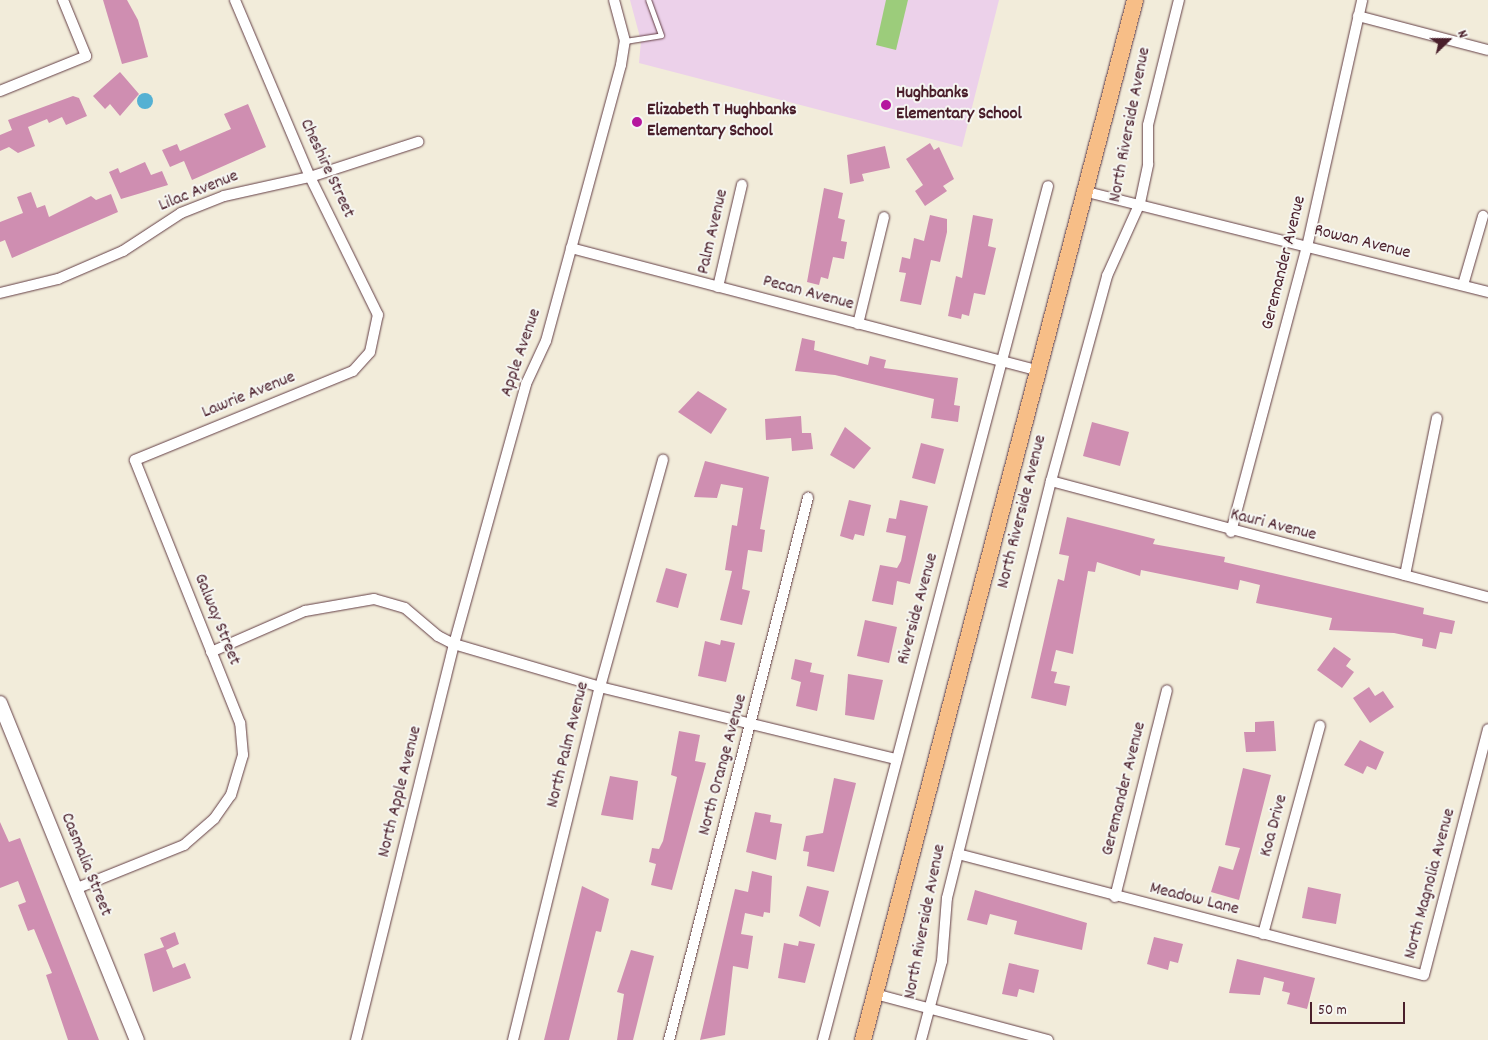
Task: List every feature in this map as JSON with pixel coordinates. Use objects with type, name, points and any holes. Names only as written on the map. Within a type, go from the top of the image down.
[{"type":"main road","name":"North Riverside Avenue","points":[[863,1040],[1083,191],[1135,0]]},
{"type":"street","points":[[0,92],[86,56],[63,0]]},
{"type":"street","name":"Cheshire Street","points":[[235,0],[310,177],[378,315],[370,352]]},
{"type":"street","points":[[614,0],[625,41]]},
{"type":"street","name":"North Riverside Avenue","points":[[921,1040],[931,1007],[958,854],[1051,481],[1107,276],[1140,203],[1148,164],[1148,126],[1179,0]]},
{"type":"street","name":"Geremander Avenue","points":[[1232,532],[1307,247],[1362,0]]},
{"type":"street","points":[[1358,16],[1488,50]]},
{"type":"street","name":"Apple Avenue","points":[[481,553],[526,384],[546,341],[596,165],[625,41]]},
{"type":"street","name":"Lilac Avenue","points":[[0,293],[58,279],[123,251],[181,213],[224,196],[310,177],[418,142]]},
{"type":"street","name":"Palm Avenue","points":[[718,287],[742,185]]},
{"type":"street","name":"Riverside Avenue","points":[[823,1040],[1048,186]]},
{"type":"street","name":"Rowan Avenue","points":[[1083,191],[1140,203],[1488,292]]},
{"type":"street","points":[[1463,285],[1483,216]]},
{"type":"street","points":[[858,324],[884,218]]},
{"type":"street","name":"Pecan Avenue","points":[[571,248],[1038,370]]},
{"type":"street","name":"Lawrie Avenue","points":[[135,460],[353,371],[370,352]]},
{"type":"street","points":[[1405,575],[1437,418]]},
{"type":"street","name":"Galway Street","points":[[75,889],[184,845],[214,819],[231,795],[243,755],[240,723],[135,460]]},
{"type":"street","name":"North Palm Avenue","points":[[513,1040],[600,687],[663,460]]},
{"type":"street","name":"Kauri Avenue","points":[[1051,481],[1232,532],[1488,597]]},
{"type":"street","name":"North Orange Avenue","points":[[669,1040],[752,724],[808,498]]},
{"type":"street","name":"North Apple Avenue","points":[[356,1040],[454,644],[481,553]]},
{"type":"street","points":[[211,652],[305,611],[374,599],[405,608],[438,636],[454,644],[600,687],[896,759]]},
{"type":"street","name":"Geremander Avenue","points":[[1115,897],[1167,690]]},
{"type":"street","name":"Casmalia Street","points":[[0,703],[136,1040]]},
{"type":"street","name":"Koa Drive","points":[[1262,934],[1320,726]]},
{"type":"street","name":"North Magnolia Avenue","points":[[1424,975],[1488,729]]},
{"type":"street","name":"Meadow Lane","points":[[958,854],[1115,897],[1424,975]]},
{"type":"street","points":[[874,994],[931,1007],[1048,1040]]},
{"type":"lane","points":[[625,41],[661,35],[648,0]]},
{"type":"shaded area","name":"Hughbanks Elementary School","points":[[630,0],[999,0],[962,147],[639,63],[641,41]]},
{"type":"green space","points":[[886,0],[908,0],[896,50],[876,45]]},
{"type":"water","points":[[145,93],[153,101],[145,109],[137,101]]},
{"type":"building","points":[[103,0],[127,0],[138,20],[148,57],[122,64]]},
{"type":"building","points":[[120,72],[139,94],[120,116],[110,104],[105,109],[93,96]]},
{"type":"building","points":[[73,96],[79,98],[87,116],[66,125],[62,117],[49,123],[47,119],[28,127],[35,146],[18,153],[9,147],[0,151],[0,135],[12,130],[8,120]]},
{"type":"building","points":[[248,104],[266,147],[192,180],[184,161],[170,167],[162,150],[177,144],[180,151],[231,129],[224,114]]},
{"type":"building","points":[[930,143],[934,150],[939,147],[954,179],[943,186],[947,191],[925,206],[915,191],[923,185],[906,159]]},
{"type":"building","points":[[885,146],[890,168],[862,174],[864,181],[850,184],[847,155]]},
{"type":"building","points":[[145,162],[151,175],[162,171],[168,185],[121,199],[109,172],[118,168],[120,173]]},
{"type":"building","points":[[824,188],[843,193],[838,218],[845,220],[841,241],[847,242],[844,259],[833,257],[828,279],[821,277],[819,285],[807,282]]},
{"type":"building","points":[[31,192],[37,208],[45,205],[49,217],[91,196],[96,200],[111,194],[118,212],[12,258],[5,240],[0,242],[0,222],[23,213],[17,197]]},
{"type":"building","points":[[930,215],[947,219],[947,232],[940,262],[931,260],[921,305],[900,301],[906,273],[899,272],[902,257],[910,259],[914,238],[924,241]]},
{"type":"building","points":[[973,215],[993,219],[988,246],[996,248],[985,295],[974,293],[969,316],[962,314],[961,319],[948,316],[956,276],[962,278]]},
{"type":"building","points":[[802,338],[815,341],[814,350],[868,365],[870,356],[886,360],[884,368],[958,378],[954,405],[960,406],[958,422],[931,418],[934,399],[835,375],[795,371]]},
{"type":"building","points":[[698,391],[727,409],[711,434],[678,412]]},
{"type":"building","points":[[801,416],[802,433],[811,433],[813,449],[792,451],[791,438],[766,440],[765,419]]},
{"type":"building","points":[[1092,422],[1129,432],[1120,466],[1083,456]]},
{"type":"building","points":[[845,427],[871,448],[854,469],[830,455]]},
{"type":"building","points":[[921,443],[944,449],[935,484],[912,478]]},
{"type":"building","points":[[705,461],[769,477],[760,529],[765,530],[762,552],[748,550],[742,589],[750,591],[742,625],[720,620],[732,571],[725,570],[732,525],[737,526],[743,488],[721,484],[717,498],[694,497]]},
{"type":"building","points":[[849,500],[871,505],[864,536],[855,534],[853,540],[840,536]]},
{"type":"building","points":[[900,500],[928,506],[910,584],[897,581],[893,605],[872,601],[880,565],[897,568],[901,561],[906,536],[886,532],[889,518],[896,519]]},
{"type":"building","points":[[1067,517],[1155,539],[1153,544],[1225,557],[1224,562],[1424,608],[1423,614],[1455,621],[1452,634],[1440,632],[1436,649],[1422,646],[1423,639],[1394,633],[1329,630],[1332,618],[1256,603],[1260,585],[1240,580],[1238,590],[1141,570],[1140,576],[1097,562],[1095,572],[1088,571],[1073,654],[1056,650],[1051,671],[1057,672],[1054,683],[1070,686],[1066,706],[1031,698],[1058,579],[1064,581],[1069,556],[1059,554]]},
{"type":"building","points":[[666,568],[687,574],[678,608],[656,602]]},
{"type":"building","points":[[865,620],[897,627],[889,663],[857,656]]},
{"type":"building","points":[[721,640],[735,643],[726,682],[698,676],[705,641],[720,645]]},
{"type":"building","points":[[1334,647],[1351,659],[1346,666],[1354,672],[1342,688],[1317,670]]},
{"type":"building","points":[[795,659],[812,663],[810,672],[824,675],[817,711],[796,706],[801,682],[791,679]]},
{"type":"building","points":[[848,674],[883,680],[874,720],[845,715]]},
{"type":"building","points":[[1369,687],[1375,696],[1383,691],[1394,707],[1370,723],[1353,698]]},
{"type":"building","points":[[1274,721],[1276,751],[1246,752],[1244,732],[1255,732],[1255,722]]},
{"type":"building","points":[[679,731],[700,735],[695,761],[706,763],[672,890],[651,885],[656,864],[649,862],[652,848],[659,849],[663,841],[677,777],[671,775]]},
{"type":"building","points":[[1360,740],[1384,752],[1376,770],[1367,766],[1363,774],[1344,765]]},
{"type":"building","points":[[1243,768],[1271,775],[1239,900],[1211,892],[1219,866],[1233,870],[1240,848],[1225,845]]},
{"type":"building","points":[[610,776],[638,781],[633,820],[601,815]]},
{"type":"building","points":[[834,778],[856,783],[834,872],[807,866],[809,852],[803,851],[806,836],[823,833]]},
{"type":"building","points":[[755,812],[771,815],[770,822],[782,824],[776,860],[746,852]]},
{"type":"building","points":[[0,822],[9,842],[20,838],[99,1040],[68,1040],[46,975],[52,973],[34,929],[28,931],[18,905],[26,902],[18,881],[0,888]]},
{"type":"building","points":[[752,871],[772,876],[770,913],[764,912],[763,917],[745,913],[741,934],[753,936],[748,969],[733,966],[725,1035],[700,1040],[735,889],[748,892]]},
{"type":"building","points":[[582,886],[609,899],[601,932],[596,931],[569,1040],[544,1040]]},
{"type":"building","points":[[807,886],[829,891],[820,927],[799,916]]},
{"type":"building","points":[[1308,887],[1341,894],[1336,924],[1302,918]]},
{"type":"building","points":[[975,890],[1087,923],[1082,950],[1014,934],[1017,921],[990,914],[987,925],[967,920]]},
{"type":"building","points":[[175,932],[179,944],[166,950],[173,968],[185,963],[191,978],[153,992],[144,954],[164,947],[160,938]]},
{"type":"building","points":[[1154,937],[1183,944],[1178,963],[1170,961],[1168,970],[1147,964]]},
{"type":"building","points":[[799,941],[815,944],[805,983],[778,978],[784,943],[798,946]]},
{"type":"building","points":[[631,950],[654,956],[633,1040],[617,1040],[624,994],[617,992]]},
{"type":"building","points":[[1237,959],[1315,978],[1307,1009],[1287,1004],[1290,993],[1282,991],[1284,982],[1264,977],[1260,995],[1229,993]]},
{"type":"building","points":[[1009,963],[1039,970],[1034,993],[1019,989],[1017,997],[1002,994]]},
{"type":"place","name":"Hughbanks Elementary School","points":[[886,105]]},
{"type":"place","name":"Elizabeth T Hughbanks Elementary School","points":[[637,122]]}]
